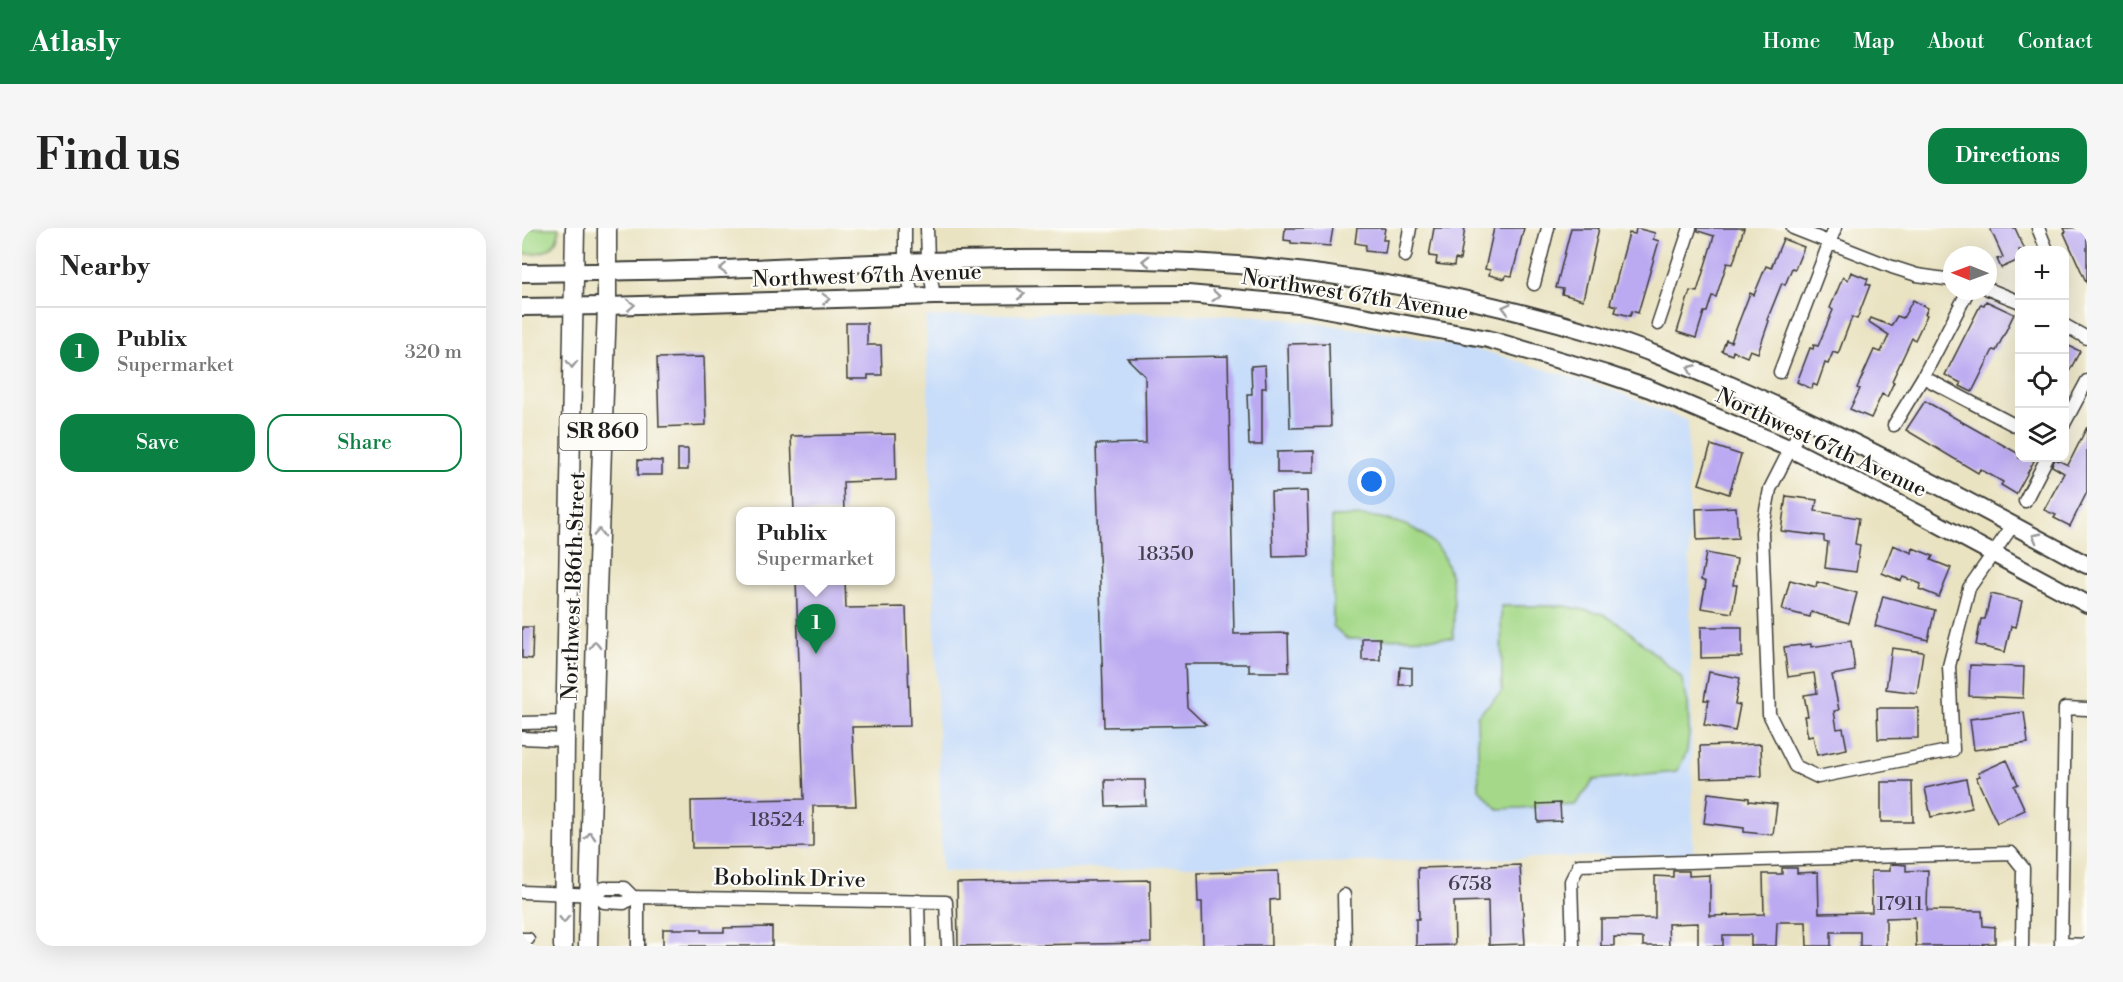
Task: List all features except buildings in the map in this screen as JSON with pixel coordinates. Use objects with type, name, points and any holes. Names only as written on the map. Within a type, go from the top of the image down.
[{"type":"main road","name":"Northwest 186th Street","points":[[563,946],[575,228]]},
{"type":"main road","name":"Northwest 186th Street","points":[[588,946],[594,894],[597,592],[608,272],[607,228]]},
{"type":"main road","name":"Northwest 67th Avenue","points":[[522,273],[928,260],[1065,259],[1191,262],[1334,276],[1500,307],[1651,352],[1806,418],[2087,565]]},
{"type":"main road","name":"Northwest 67th Avenue","points":[[522,307],[912,296],[1188,294],[1310,306],[1488,339],[1650,389],[1791,449],[1927,518],[2087,604]]},
{"type":"main road","points":[[568,613],[597,592]]},
{"type":"street","points":[[905,228],[905,261],[912,296]]},
{"type":"street","points":[[927,228],[928,260],[934,296]]},
{"type":"street","points":[[1406,256],[1410,228]]},
{"type":"street","points":[[1534,285],[1548,228]]},
{"type":"street","points":[[1658,324],[1690,228]]},
{"type":"street","points":[[1793,228],[1917,275],[1943,279]]},
{"type":"street","points":[[1780,372],[1835,228]]},
{"type":"street","points":[[2038,228],[2045,246]]},
{"type":"street","points":[[1997,293],[2015,300]]},
{"type":"street","points":[[1894,425],[1923,377],[1963,300]]},
{"type":"street","points":[[2069,328],[2087,338]]},
{"type":"street","points":[[1923,377],[2015,426]]},
{"type":"street","points":[[2069,415],[2087,381]]},
{"type":"street","points":[[1806,418],[1770,489],[1762,532],[1769,714],[1795,766],[1818,777],[1953,750],[1949,666],[1969,588],[2013,525]]},
{"type":"street","points":[[2025,501],[2045,462]]},
{"type":"street","points":[[2087,709],[2065,708],[2061,945],[2087,945]]},
{"type":"street","points":[[522,723],[565,731]]},
{"type":"street","points":[[522,738],[565,731]]},
{"type":"street","points":[[1573,946],[1571,881],[1579,865],[2012,853],[2023,868],[2022,946]]},
{"type":"street","name":"Bobolink Drive","points":[[522,892],[594,894],[604,902],[624,903],[635,897],[946,902],[948,946]]},
{"type":"street","points":[[1344,895],[1345,946]]},
{"type":"street","points":[[635,897],[638,946]]},
{"type":"street","points":[[918,901],[920,946]]},
{"type":"shaded area","points":[[1082,312],[1260,316],[1405,335],[1495,354],[1616,391],[1688,421],[1693,854],[942,872],[926,317]]},
{"type":"green space","points":[[522,228],[559,228],[558,236],[552,247],[542,252],[522,254]]},
{"type":"green space","points":[[1332,517],[1382,518],[1415,529],[1430,540],[1441,552],[1452,583],[1453,638],[1347,639],[1333,626]]},
{"type":"green space","points":[[1501,606],[1565,606],[1603,614],[1624,627],[1681,677],[1688,703],[1689,733],[1687,751],[1677,772],[1594,780],[1575,805],[1498,809],[1479,789],[1477,716],[1502,691]]},
{"type":"place","name":"Publix","points":[[816,654]]}]
